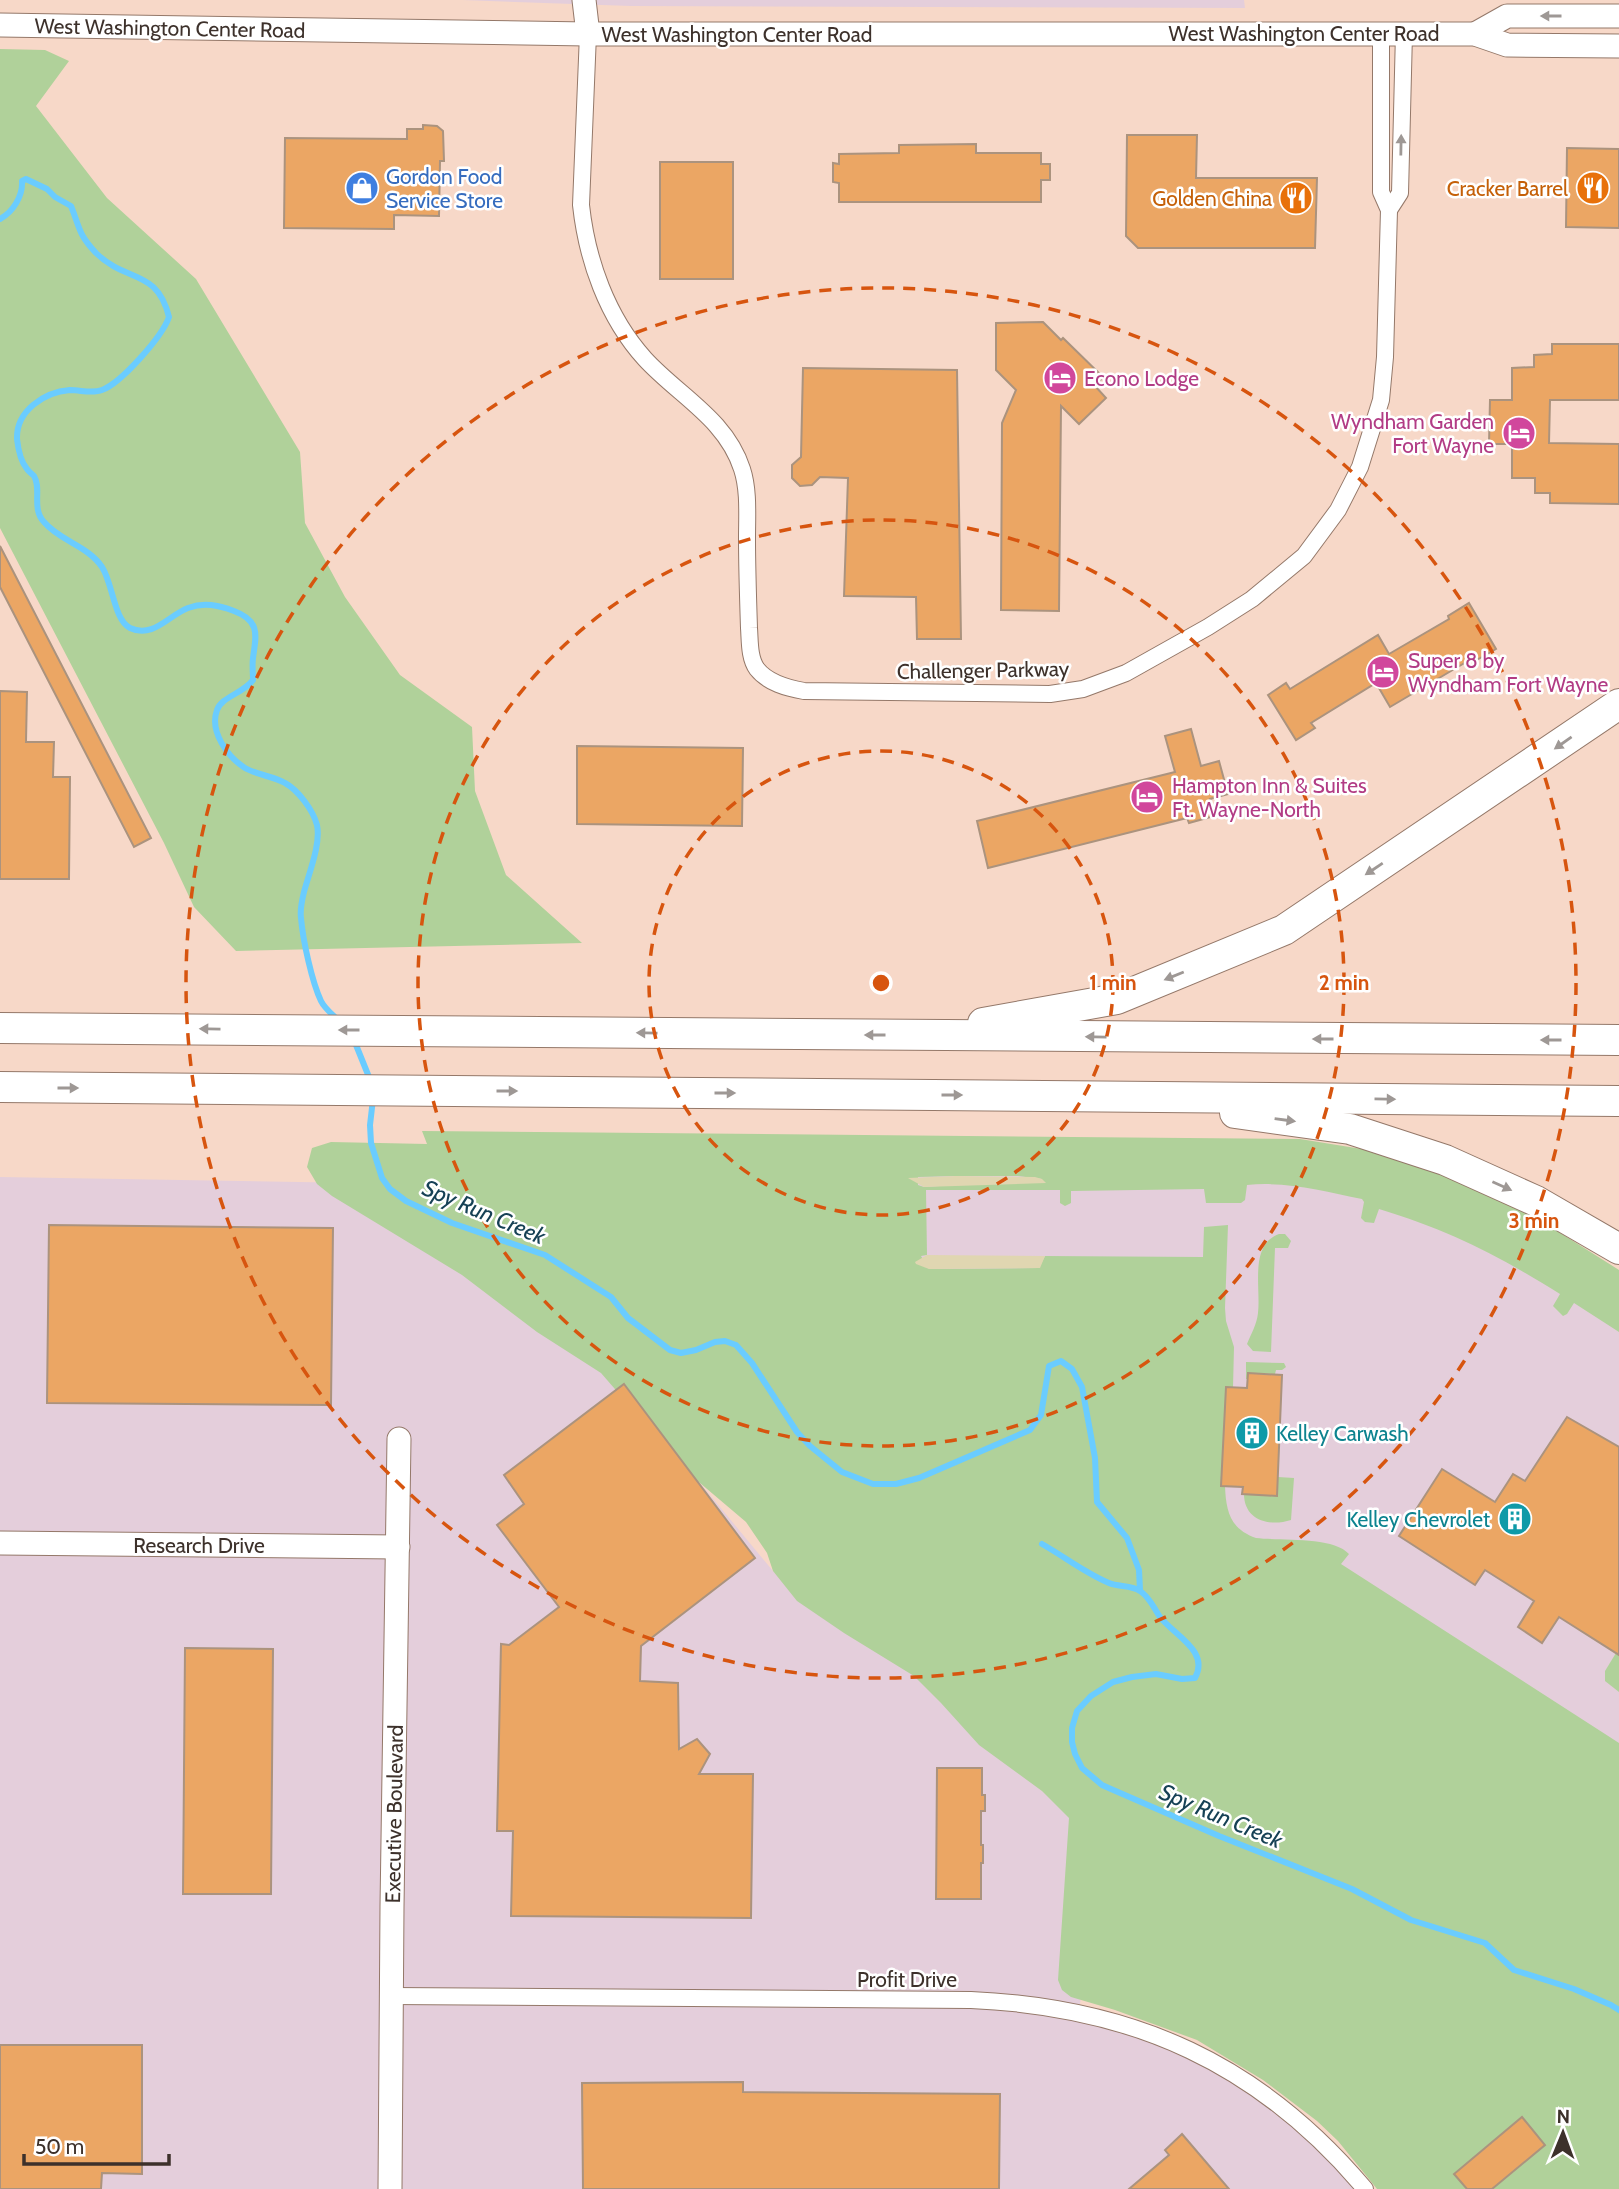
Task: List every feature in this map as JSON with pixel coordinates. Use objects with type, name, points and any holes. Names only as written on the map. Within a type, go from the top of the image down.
[{"type":"highway","points":[[943,1036],[993,1020],[1117,999],[1284,930],[1619,704]]},
{"type":"highway","points":[[0,1028],[1619,1040]]},
{"type":"highway","points":[[0,1087],[1619,1101]]},
{"type":"highway","points":[[1121,1096],[1350,1129],[1445,1160],[1525,1196],[1619,1249]]},
{"type":"main road","points":[[584,0],[588,34]]},
{"type":"main road","points":[[1475,34],[1507,16],[1619,16]]},
{"type":"main road","name":"West Washington Center Road","points":[[0,25],[588,34],[1475,34],[1507,45],[1619,46]]},
{"type":"main road","name":"Executive Boulevard","points":[[390,2189],[400,1439]]},
{"type":"main road","name":"Research Drive","points":[[0,1543],[398,1547]]},
{"type":"street","name":"Challenger Parkway","points":[[588,34],[581,205],[591,257],[610,309],[645,358],[720,427],[743,471],[747,507],[747,592],[751,652],[757,668],[772,681],[788,689],[804,691],[1050,694],[1083,689],[1126,673],[1194,636],[1252,599],[1304,556],[1338,510],[1360,467],[1381,400],[1385,357],[1389,209],[1381,192],[1393,33]]},
{"type":"street","name":"Challenger Parkway","points":[[1389,209],[1400,193],[1393,33]]},
{"type":"street","name":"Profit Drive","points":[[391,1996],[971,2000],[1075,2011],[1135,2027],[1180,2045],[1223,2067],[1298,2120],[1365,2189]]},
{"type":"shaded area","points":[[462,0],[1244,0],[1245,8],[631,6]]},
{"type":"shaded area","points":[[1320,1161],[1619,1296],[1619,2189],[1256,2062],[1081,1990],[1079,2021],[1186,2049],[1315,2138],[1358,2189],[0,2189],[0,1177],[359,1183],[589,1349],[773,1571],[1035,1749],[466,1183]]},
{"type":"green space","points":[[0,49],[45,50],[69,61],[36,106],[107,198],[196,279],[300,452],[305,523],[345,597],[400,675],[472,727],[475,791],[506,875],[582,943],[236,951],[194,907],[164,843],[0,528]]},
{"type":"green space","points":[[422,1131],[1300,1139],[1368,1150],[1413,1162],[1524,1210],[1619,1270],[1619,1332],[1574,1303],[1563,1316],[1553,1306],[1560,1294],[1451,1235],[1379,1209],[1374,1223],[1365,1222],[1361,1218],[1364,1202],[1362,1199],[1276,1184],[1247,1185],[1245,1200],[1241,1203],[1206,1203],[1204,1189],[1071,1191],[1071,1203],[1065,1206],[1060,1203],[1060,1190],[926,1190],[927,1255],[921,1256],[929,1269],[1039,1268],[1045,1256],[1203,1257],[1204,1227],[1228,1225],[1225,1308],[1234,1347],[1233,1388],[1226,1388],[1221,1485],[1225,1486],[1228,1511],[1235,1524],[1240,1530],[1256,1538],[1306,1540],[1341,1548],[1349,1554],[1341,1564],[1619,1743],[1619,2189],[1377,2189],[1338,2141],[1317,2121],[1263,2080],[1197,2040],[1071,1997],[1062,1990],[1058,1980],[1069,1818],[1042,1791],[979,1745],[914,1676],[797,1601],[773,1571],[767,1553],[746,1522],[687,1472],[601,1373],[537,1332],[462,1275],[332,1196],[317,1184],[307,1167],[312,1148],[331,1142],[427,1144]],"holes":[[[1018,1176],[1042,1179],[924,1187],[918,1185],[918,1177]]]},
{"type":"green space","points":[[1279,1234],[1285,1234],[1291,1241],[1288,1248],[1275,1248],[1271,1352],[1253,1351],[1247,1344],[1257,1317],[1260,1257],[1263,1247]]},
{"type":"green space","points":[[1246,1362],[1284,1363],[1286,1367],[1276,1370],[1275,1374],[1248,1373],[1246,1379]]},
{"type":"green space","points":[[1278,1477],[1294,1478],[1291,1520],[1266,1522],[1248,1510],[1244,1494],[1276,1496]]},
{"type":"green space","points":[[1616,1653],[1619,1655],[1619,1692],[1605,1681],[1605,1671]]},
{"type":"sand","points":[[1035,1177],[1046,1183],[924,1187],[908,1178]]},
{"type":"sand","points":[[927,1255],[1045,1256],[1040,1268],[929,1269],[916,1264],[915,1262]]},
{"type":"building","name":"Gordon Food Service Store","points":[[423,125],[437,126],[443,131],[444,161],[440,161],[439,216],[394,215],[394,229],[284,228],[285,138],[407,139],[407,129],[423,129]]},
{"type":"building","points":[[1127,135],[1197,135],[1196,178],[1317,178],[1315,248],[1138,248],[1126,236]]},
{"type":"building","points":[[976,144],[976,153],[1041,153],[1041,164],[1050,164],[1050,180],[1041,180],[1041,202],[839,202],[839,183],[833,182],[833,163],[839,164],[839,154],[899,153],[899,145]]},
{"type":"building","name":"Cracker Barrel","points":[[1567,148],[1619,149],[1619,228],[1566,227]]},
{"type":"building","points":[[660,162],[733,162],[733,279],[660,279]]},
{"type":"building","points":[[1043,322],[1103,377],[1095,386],[1106,398],[1079,424],[1061,406],[1059,611],[1001,610],[1002,423],[1016,390],[996,370],[996,323]]},
{"type":"building","name":"Wyndham Garden Fort Wayne","points":[[1552,344],[1619,344],[1619,400],[1550,400],[1549,443],[1619,444],[1619,504],[1550,503],[1550,493],[1535,493],[1535,478],[1512,478],[1512,444],[1489,444],[1490,400],[1512,400],[1512,368],[1534,367],[1534,355],[1552,354]]},
{"type":"building","points":[[803,368],[957,370],[961,639],[917,639],[916,597],[844,596],[848,478],[820,477],[812,485],[800,486],[792,478],[792,465],[801,457]]},
{"type":"building","points":[[0,546],[151,838],[134,847],[0,587]]},
{"type":"building","name":"Super 8 by Wyndham Fort Wayne","points":[[1469,603],[1496,649],[1475,661],[1473,658],[1390,707],[1376,683],[1311,723],[1315,728],[1296,740],[1268,695],[1286,683],[1290,689],[1378,635],[1389,654],[1449,619],[1448,616]]},
{"type":"building","points":[[0,691],[27,692],[26,742],[54,742],[53,777],[70,777],[69,879],[0,879]]},
{"type":"building","name":"Hampton Inn & Suites Ft. Wayne-North","points":[[1191,729],[1201,766],[1219,761],[1228,794],[1210,799],[1214,816],[1189,823],[1187,818],[988,868],[977,821],[1175,772],[1165,736]]},
{"type":"building","points":[[577,746],[743,748],[742,826],[577,824]]},
{"type":"building","points":[[49,1225],[333,1228],[331,1405],[47,1403]]},
{"type":"building","name":"Kelley Carwash","points":[[1248,1373],[1282,1375],[1277,1496],[1242,1494],[1243,1487],[1221,1486],[1226,1387],[1247,1388]]},
{"type":"building","points":[[624,1384],[755,1558],[641,1646],[640,1681],[678,1683],[679,1749],[697,1739],[710,1754],[699,1774],[753,1774],[751,1918],[511,1916],[513,1831],[497,1831],[501,1644],[509,1645],[559,1607],[497,1525],[524,1504],[504,1475]]},
{"type":"building","name":"Kelley Chevrolet","points":[[1567,1417],[1619,1447],[1619,1655],[1559,1617],[1542,1643],[1518,1627],[1534,1601],[1485,1570],[1475,1585],[1399,1536],[1442,1469],[1495,1502],[1513,1474],[1525,1481]]},
{"type":"building","points":[[185,1648],[273,1649],[271,1894],[183,1894]]},
{"type":"building","points":[[937,1768],[982,1768],[985,1811],[981,1811],[981,1899],[936,1899]]},
{"type":"building","points":[[0,2045],[142,2045],[142,2174],[102,2173],[101,2189],[0,2189]]},
{"type":"building","points":[[743,2082],[743,2092],[1000,2094],[999,2189],[583,2189],[582,2083]]},
{"type":"building","points":[[1522,2117],[1545,2145],[1492,2189],[1467,2189],[1454,2174]]},
{"type":"building","points":[[1182,2134],[1229,2189],[1129,2189],[1169,2155],[1165,2150]]},
{"type":"waterway","name":"Spy Run Creek","points":[[0,219],[16,203],[22,181],[26,179],[47,189],[71,206],[83,236],[96,253],[118,269],[149,283],[164,301],[169,317],[165,326],[130,369],[102,390],[60,392],[33,405],[26,412],[18,429],[19,451],[21,459],[36,481],[40,517],[51,529],[89,554],[102,567],[120,617],[130,628],[146,631],[181,611],[205,605],[234,611],[253,624],[253,680],[219,706],[215,718],[216,727],[227,751],[239,763],[290,786],[304,801],[315,819],[318,833],[302,902],[302,927],[308,961],[321,1001],[339,1021]]},
{"type":"waterway","name":"Spy Run Creek","points":[[354,1040],[371,1082]]},
{"type":"waterway","name":"Spy Run Creek","points":[[373,1099],[371,1143],[382,1178],[390,1189],[406,1201],[452,1223],[545,1255],[611,1297],[628,1318],[670,1350],[681,1353],[725,1341],[736,1345],[752,1363],[797,1432],[810,1446],[842,1472],[873,1484],[896,1484],[919,1478],[1030,1430],[1041,1415],[1049,1366],[1061,1361],[1072,1369],[1082,1387],[1095,1458],[1097,1502],[1127,1538],[1139,1570],[1140,1590]]},
{"type":"waterway","name":"Spy Run Creek","points":[[1042,1544],[1100,1579],[1137,1589],[1149,1600],[1166,1624],[1188,1644],[1198,1660],[1195,1678],[1182,1679],[1156,1674],[1113,1682],[1091,1696],[1077,1711],[1072,1728],[1075,1754],[1082,1768],[1102,1785],[1219,1836],[1352,1889],[1411,1920],[1485,1943],[1514,1970],[1574,1989],[1619,2010]]},
{"type":"place","name":"Gordon Food Service Store","points":[[362,188]]},
{"type":"place","name":"Cracker Barrel","points":[[1593,188]]},
{"type":"place","name":"Golden China","points":[[1296,198]]},
{"type":"place","name":"Econo Lodge","points":[[1060,378]]},
{"type":"place","name":"Wyndham Garden Fort Wayne","points":[[1519,433]]},
{"type":"place","name":"Super 8 by Wyndham Fort Wayne","points":[[1383,672]]},
{"type":"place","name":"Hampton Inn & Suites Ft. Wayne-North","points":[[1147,797]]},
{"type":"place","name":"Kelley Carwash","points":[[1252,1433]]},
{"type":"place","name":"Kelley Chevrolet","points":[[1515,1519]]}]
